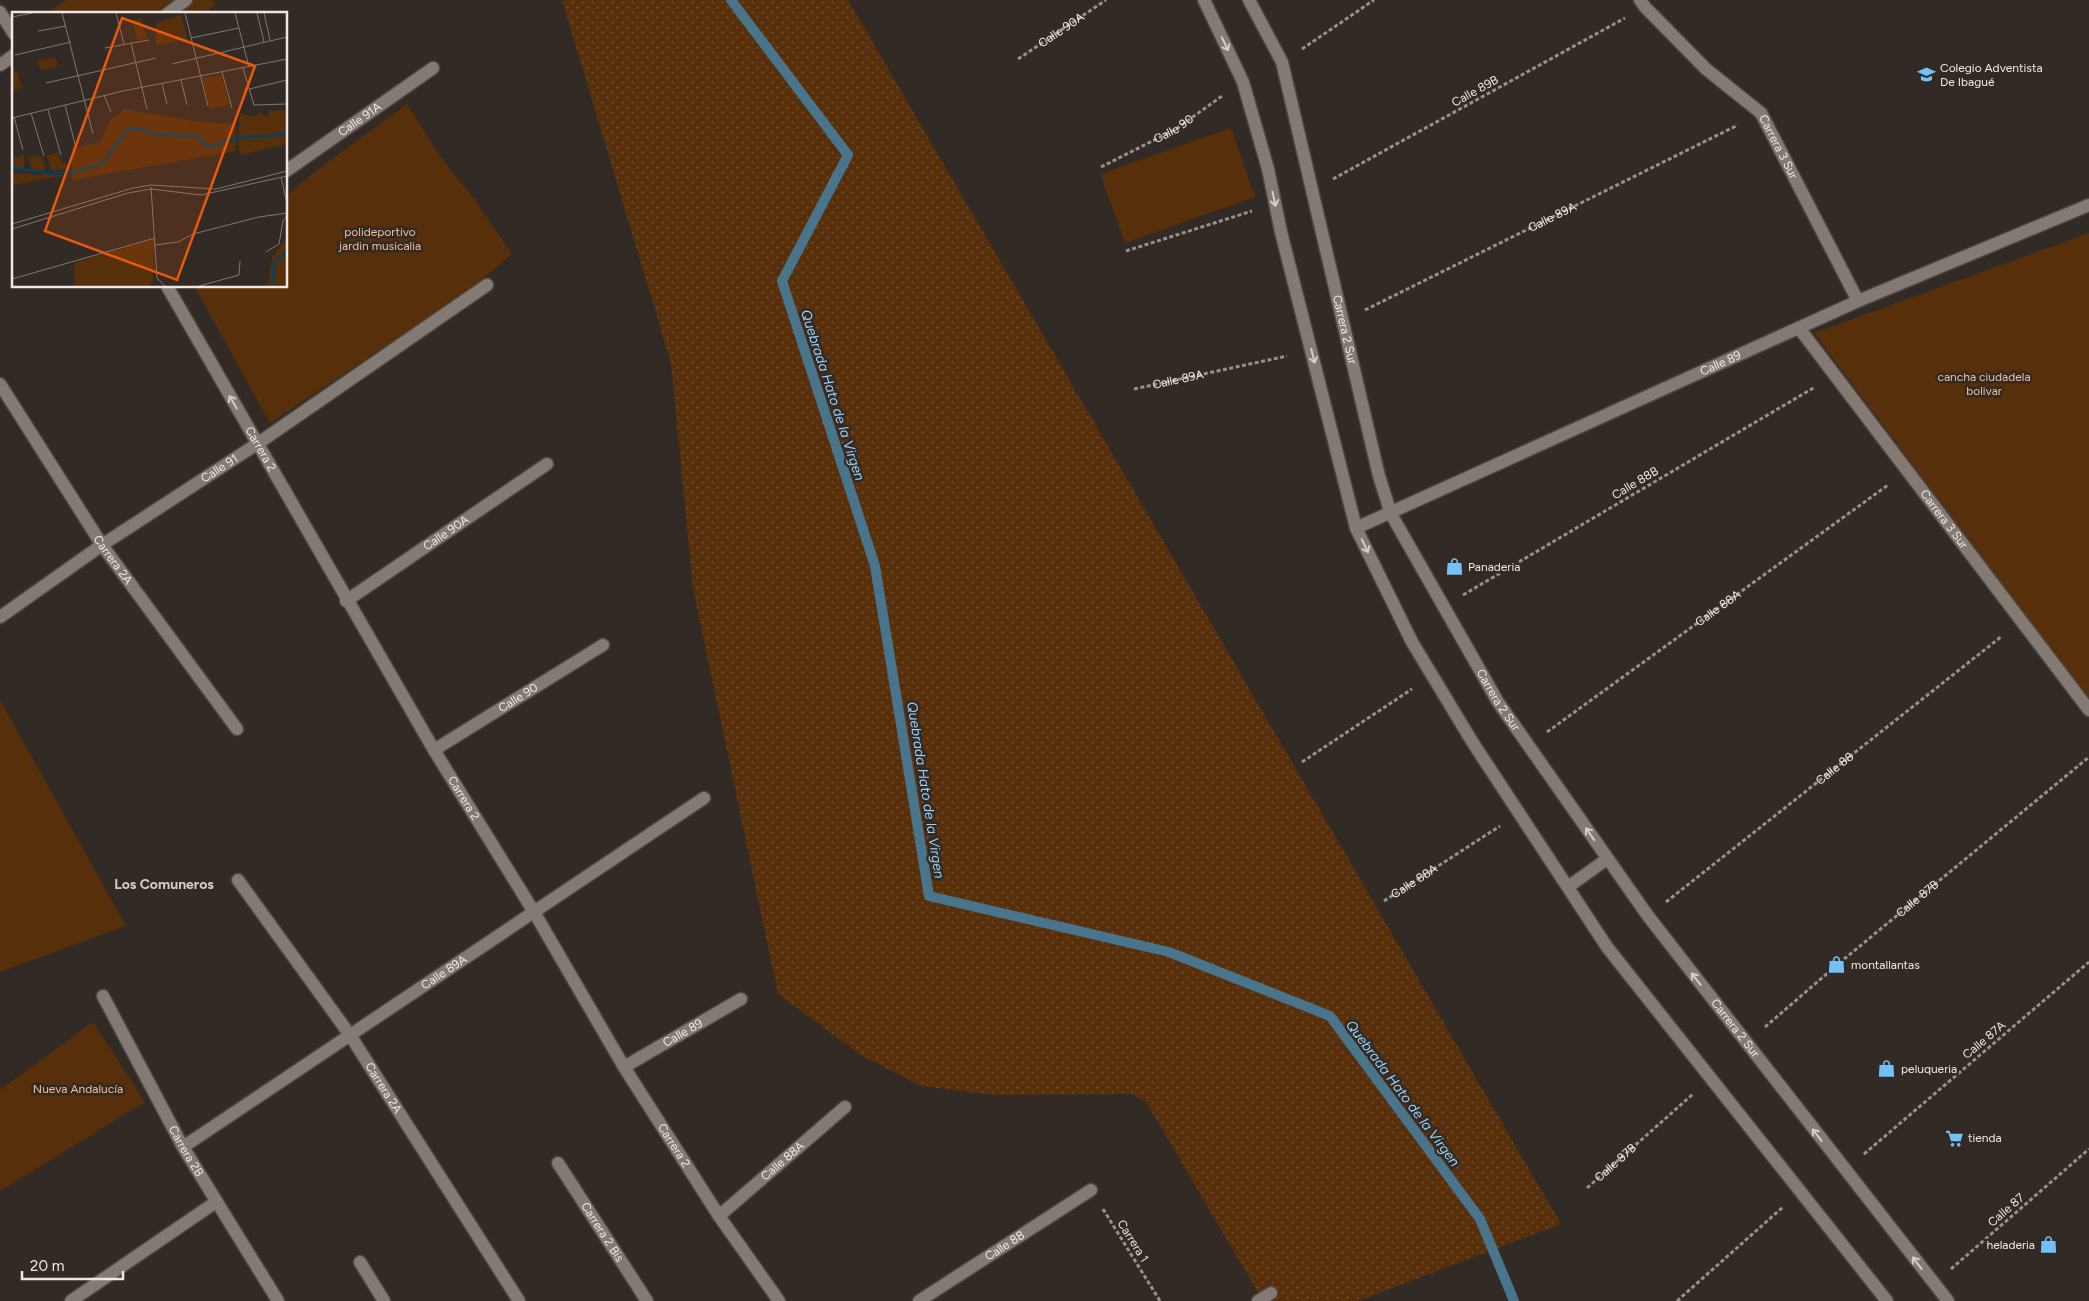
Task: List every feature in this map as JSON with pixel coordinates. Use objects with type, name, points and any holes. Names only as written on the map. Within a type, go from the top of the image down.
[{"type":"street","points":[[170,12],[186,0]]},
{"type":"street","points":[[1204,0],[1243,82],[1268,169],[1311,351],[1356,528],[1412,642],[1473,743],[1607,947],[1887,1301]]},
{"type":"street","name":"Carrera 2 Sur","points":[[1249,0],[1282,62],[1379,476],[1391,514],[1498,702],[1648,916],[1844,1170],[1948,1301]]},
{"type":"street","name":"Carrera 3 Sur","points":[[1643,4],[1706,69],[1761,114],[1858,301]]},
{"type":"street","points":[[0,12],[12,31]]},
{"type":"street","points":[[0,65],[12,56]]},
{"type":"street","name":"Calle 91A","points":[[288,170],[433,68]]},
{"type":"street","name":"Calle 89","points":[[1356,528],[1391,514],[1858,301],[2089,205]]},
{"type":"street","name":"Calle 91","points":[[0,617],[102,545],[257,444],[487,285]]},
{"type":"street","name":"Carrera 2","points":[[168,288],[346,601],[434,750],[534,912],[624,1068],[719,1216],[779,1301]]},
{"type":"street","name":"Carrera 3 Sur","points":[[1800,328],[2089,710]]},
{"type":"street","name":"Carrera 2A","points":[[0,384],[102,545],[237,729]]},
{"type":"street","name":"Calle 90A","points":[[346,601],[547,464]]},
{"type":"street","name":"Calle 90","points":[[434,750],[603,645]]},
{"type":"street","name":"Calle 89A","points":[[183,1147],[704,798]]},
{"type":"street","points":[[1568,887],[1608,859]]},
{"type":"street","name":"Carrera 2A","points":[[238,880],[350,1035],[519,1301]]},
{"type":"street","name":"Carrera 2B","points":[[103,996],[183,1147],[278,1301]]},
{"type":"street","name":"Calle 89","points":[[624,1068],[741,999]]},
{"type":"street","name":"Calle 88A","points":[[719,1216],[846,1107]]},
{"type":"street","name":"Carrera 2 Bis","points":[[558,1163],[648,1301]]},
{"type":"street","name":"Calle 88","points":[[919,1301],[1091,1190]]},
{"type":"street","points":[[71,1301],[216,1202]]},
{"type":"street","points":[[360,1262],[384,1301]]},
{"type":"street","points":[[1258,1301],[1271,1293]]},
{"type":"path","name":"Calle 90A","points":[[1018,59],[1106,0]]},
{"type":"path","points":[[1282,62],[1374,0]]},
{"type":"path","name":"Calle 89B","points":[[1312,190],[1643,4]]},
{"type":"path","name":"Calle 90","points":[[1101,167],[1176,129],[1243,82]]},
{"type":"path","name":"Calle 89A","points":[[1343,320],[1761,114]]},
{"type":"path","points":[[1126,251],[1275,204]]},
{"type":"path","name":"Calle 89A","points":[[1134,389],[1311,351]]},
{"type":"path","name":"Calle 88B","points":[[1444,606],[1835,375]]},
{"type":"path","name":"Calle 88A","points":[[1528,745],[1908,471]]},
{"type":"path","name":"Calle 88","points":[[1648,916],[2021,621]]},
{"type":"path","points":[[1302,762],[1432,675]]},
{"type":"path","name":"Calle 87B","points":[[1746,1044],[1837,964],[2089,757]]},
{"type":"path","name":"Calle 88A","points":[[1384,901],[1520,814]]},
{"type":"path","name":"Calle 87A","points":[[1844,1170],[2089,962]]},
{"type":"path","name":"Calle 87B","points":[[1586,1188],[1710,1078]]},
{"type":"path","name":"Calle 87","points":[[1934,1284],[2089,1149]]},
{"type":"path","name":"Carrera 1","points":[[1091,1190],[1160,1301]]},
{"type":"path","points":[[1677,1301],[1801,1192]]},
{"type":"green space","points":[[66,0],[212,0],[215,5],[205,12],[50,12]]},
{"type":"green space","points":[[562,0],[848,0],[1561,1224],[1358,1301],[1263,1301],[1146,1102],[1132,1094],[994,1095],[921,1086],[862,1056],[778,994],[693,588],[671,363]]},
{"type":"green space","name":"polideportivo jardin musicalia","points":[[407,104],[440,156],[474,199],[512,254],[461,296],[270,423],[195,288],[288,288],[288,194],[317,170]]},
{"type":"green space","points":[[1231,128],[1255,197],[1125,243],[1100,174]]},
{"type":"green space","name":"cancha ciudadela bolivar","points":[[2089,233],[2089,700],[1814,333]]},
{"type":"green space","points":[[0,700],[126,926],[0,972]]},
{"type":"green space","name":"Nueva Andalucía","points":[[93,1022],[145,1102],[0,1191],[0,1090]]},
{"type":"waterway","name":"Quebrada Hato de la Virgen","points":[[731,0],[848,155],[782,281],[875,566],[929,896],[1169,952],[1330,1016],[1480,1219],[1514,1301]]},
{"type":"place","name":"Colegio Adventista De Ibagué","points":[[1926,75]]},
{"type":"place","name":"Panaderia","points":[[1454,567]]},
{"type":"place","name":"montallantas","points":[[1837,965]]},
{"type":"place","name":"peluqueria","points":[[1887,1069]]},
{"type":"place","name":"tienda","points":[[1954,1138]]},
{"type":"place","name":"heladeria","points":[[2049,1245]]},
{"type":"district","name":"Los Comuneros","points":[[164,884]]}]
